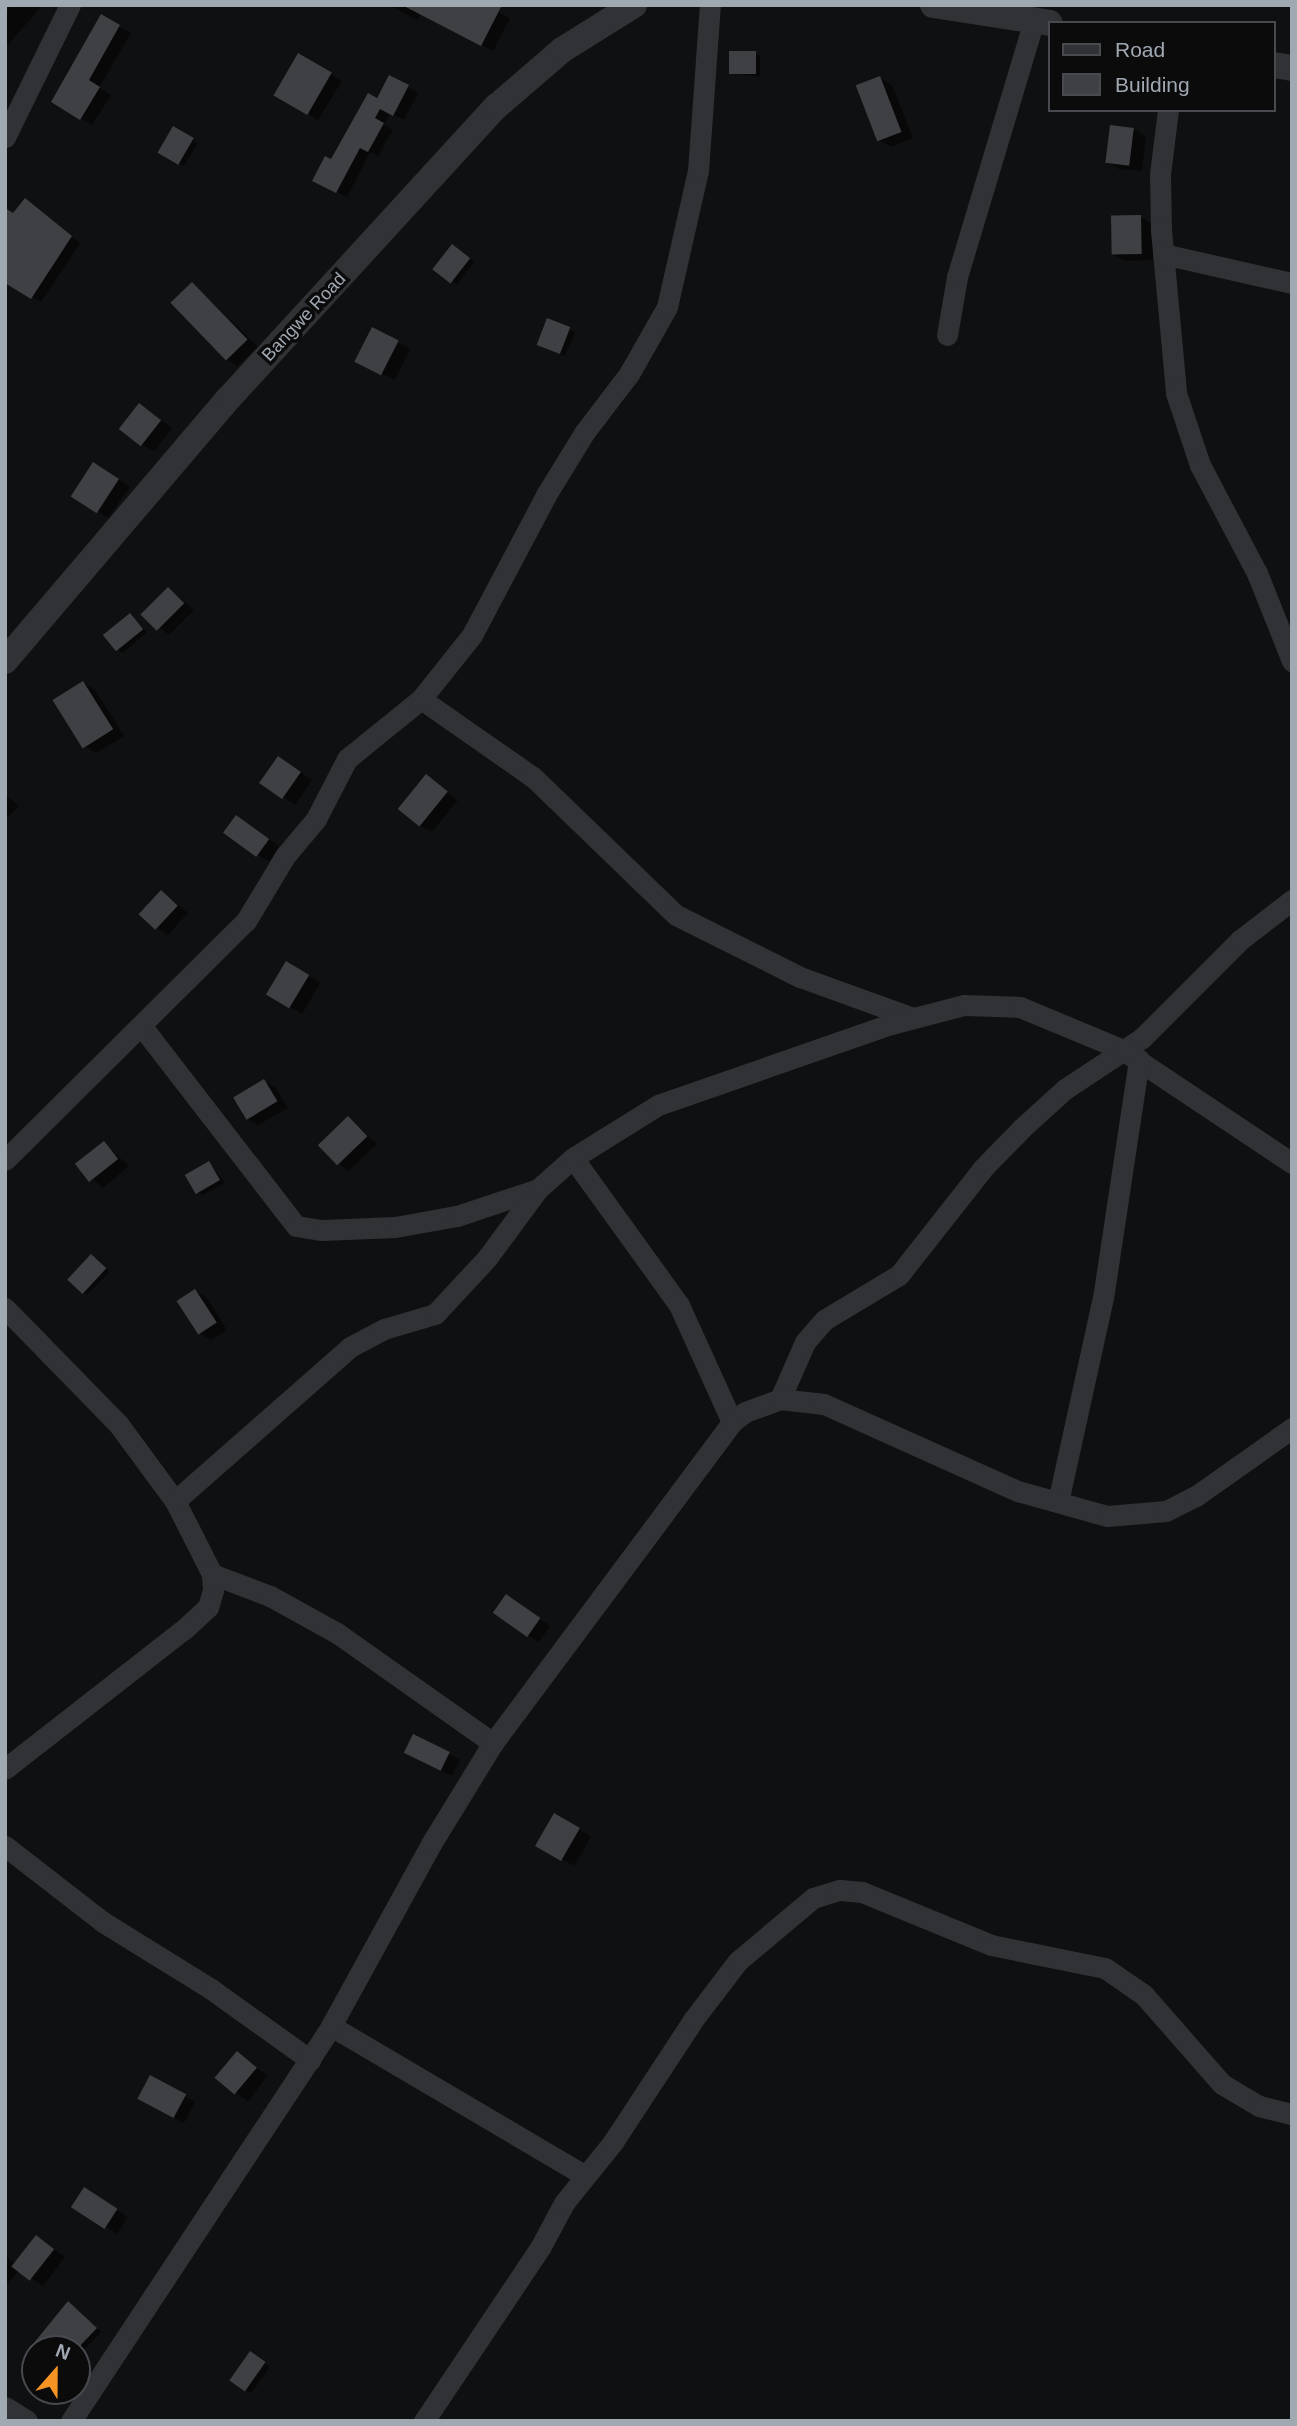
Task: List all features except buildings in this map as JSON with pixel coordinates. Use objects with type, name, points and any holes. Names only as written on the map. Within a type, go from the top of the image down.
[{"type":"street","points":[[5,137],[70,5]]},
{"type":"street","points":[[5,1160],[142,1028],[246,921],[285,856],[316,819],[347,759],[421,699],[472,635],[546,495],[584,433],[629,374],[667,307],[698,171],[710,5]]},
{"type":"street","points":[[933,5],[1042,21],[957,277],[947,335]]},
{"type":"street","name":"Bangwe Road","points":[[5,661],[229,398],[497,106],[562,50],[625,7]]},
{"type":"street","points":[[1168,112],[1160,174],[1163,254],[1176,393],[1200,466],[1257,573],[1292,661]]},
{"type":"street","points":[[1163,254],[1292,283]]},
{"type":"street","points":[[421,699],[533,777],[677,915],[800,977],[913,1018]]},
{"type":"street","points":[[780,1398],[804,1342],[824,1320],[899,1275],[984,1167],[1023,1128],[1065,1089],[1130,1054],[1142,1038],[1240,940],[1292,900]]},
{"type":"street","points":[[175,1501],[350,1347],[384,1329],[435,1314],[487,1258],[538,1189],[573,1158],[658,1105],[913,1018],[964,1005],[1015,1005],[1130,1054],[1292,1163]]},
{"type":"street","points":[[142,1028],[296,1226],[322,1230],[395,1227],[457,1216],[538,1189]]},
{"type":"street","points":[[1058,1502],[1102,1298],[1130,1054]]},
{"type":"street","points":[[573,1158],[679,1305],[732,1422]]},
{"type":"street","points":[[5,1308],[119,1425],[175,1501],[212,1574],[214,1590],[208,1607],[192,1622],[5,1769]]},
{"type":"street","points":[[71,2421],[310,2060],[431,1844],[493,1743],[732,1422],[745,1412],[780,1398],[824,1404],[1018,1491],[1107,1516],[1166,1511],[1196,1496],[1292,1428]]},
{"type":"street","points":[[212,1574],[270,1596],[337,1633],[493,1743]]},
{"type":"street","points":[[5,1846],[103,1922],[211,1989],[310,2060]]},
{"type":"street","points":[[424,2421],[584,2175],[613,2142],[692,2020],[738,1961],[793,1911],[813,1898],[840,1890],[862,1892],[991,1945],[1077,1960],[1118,1974],[1144,1995],[1222,2084],[1259,2106],[1292,2114]]},
{"type":"street","points":[[331,2026],[584,2175]]},
{"type":"street","points":[[5,2407],[27,2421]]}]
